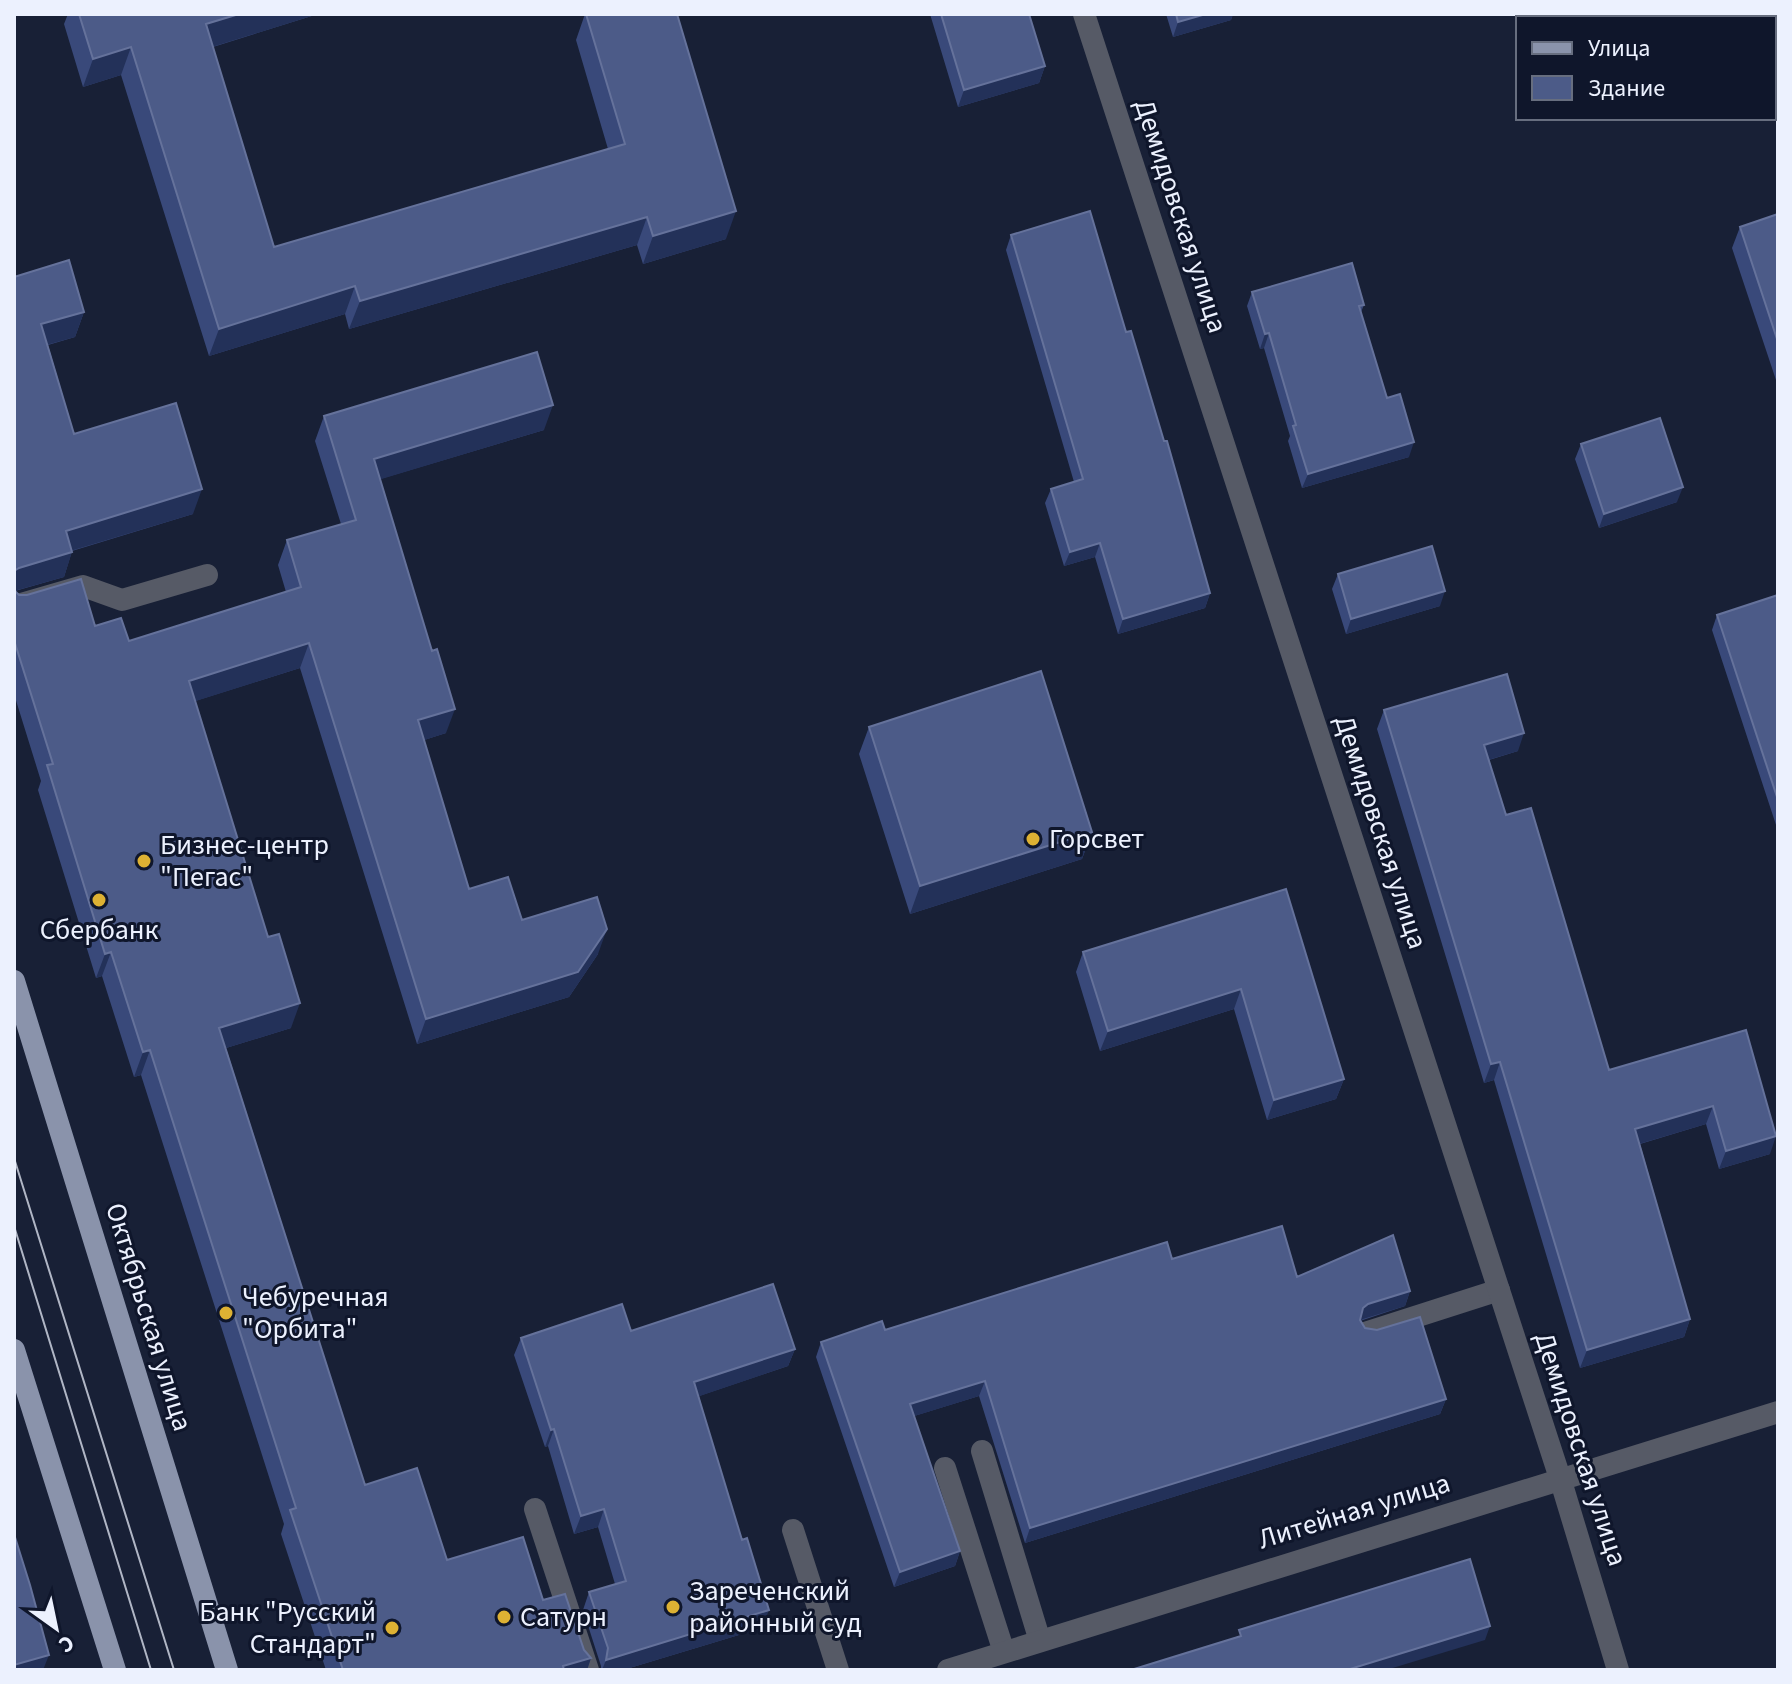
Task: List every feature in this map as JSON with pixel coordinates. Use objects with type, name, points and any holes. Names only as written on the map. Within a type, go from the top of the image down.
[{"type":"main road","name":"Октябрьская улица","points":[[14,981],[227,1670]]},
{"type":"main road","points":[[14,1350],[115,1670]]},
{"type":"street","name":"Демидовская улица","points":[[1084,14],[1560,1478],[1618,1670]]},
{"type":"street","points":[[14,606],[83,586],[122,600],[207,575]]},
{"type":"street","points":[[1368,1332],[1499,1290]]},
{"type":"street","name":"Литейная улица","points":[[948,1670],[1778,1412]]},
{"type":"street","points":[[982,1451],[1040,1641]]},
{"type":"street","points":[[945,1468],[1004,1652]]},
{"type":"street","points":[[535,1509],[588,1670]]},
{"type":"street","points":[[793,1530],[838,1670]]},
{"type":"building","points":[[79,14],[239,14],[206,24],[274,247],[625,144],[586,14],[677,14],[736,211],[653,236],[647,217],[360,301],[355,286],[219,329],[131,47],[93,59]]},
{"type":"building","points":[[941,14],[1029,14],[1045,66],[964,90]]},
{"type":"building","points":[[1176,14],[1206,14],[1178,22]]},
{"type":"building","points":[[1090,211],[1126,332],[1131,331],[1164,441],[1167,441],[1210,593],[1123,619],[1100,543],[1070,552],[1051,489],[1083,479],[1011,235]]},
{"type":"building","points":[[1778,214],[1778,342],[1740,227]]},
{"type":"building","points":[[69,260],[84,312],[41,324],[74,434],[176,403],[202,489],[66,531],[72,552],[14,571],[14,277]]},
{"type":"building","points":[[1352,263],[1364,305],[1359,306],[1387,398],[1400,394],[1414,442],[1308,474],[1269,333],[1265,334],[1252,292]]},
{"type":"building","points":[[537,352],[553,405],[374,459],[432,651],[437,649],[455,709],[418,720],[469,889],[508,877],[522,920],[597,897],[607,929],[578,972],[426,1019],[309,643],[189,681],[268,937],[279,934],[300,1003],[219,1028],[365,1485],[417,1468],[447,1560],[523,1537],[543,1600],[565,1594],[584,1650],[591,1658],[563,1666],[564,1670],[343,1670],[290,1510],[296,1508],[150,1050],[143,1052],[111,952],[105,954],[47,765],[53,764],[14,640],[14,590],[19,595],[27,595],[81,579],[95,626],[121,618],[129,641],[301,587],[287,540],[356,520],[324,416]]},
{"type":"building","points":[[1660,418],[1683,487],[1604,514],[1581,444]]},
{"type":"building","points":[[1432,546],[1445,591],[1351,619],[1338,574]]},
{"type":"building","points":[[1778,595],[1778,800],[1717,615]]},
{"type":"building","points":[[1041,671],[1092,832],[920,886],[869,727]]},
{"type":"building","points":[[1507,674],[1524,733],[1484,745],[1506,815],[1531,808],[1609,1070],[1746,1030],[1776,1136],[1726,1151],[1713,1106],[1635,1129],[1690,1319],[1587,1350],[1500,1062],[1491,1064],[1384,710]]},
{"type":"building","points":[[1286,889],[1344,1079],[1274,1100],[1241,989],[1108,1031],[1083,952]]},
{"type":"building","points":[[1282,1226],[1297,1277],[1393,1235],[1410,1291],[1368,1304],[1363,1308],[1360,1320],[1365,1328],[1377,1330],[1420,1317],[1446,1399],[1030,1528],[985,1381],[910,1404],[960,1551],[900,1572],[821,1342],[882,1321],[885,1330],[1167,1242],[1172,1259]]},
{"type":"building","points":[[773,1284],[795,1349],[694,1382],[742,1540],[747,1538],[769,1610],[606,1660],[608,1648],[589,1592],[626,1581],[604,1509],[581,1516],[521,1338],[622,1304],[631,1331]]},
{"type":"building","points":[[14,1534],[49,1655],[14,1665]]},
{"type":"building","points":[[1470,1559],[1490,1626],[1350,1670],[1131,1670],[1241,1636],[1239,1630]]},
{"type":"tram line","points":[[14,1158],[174,1670]]},
{"type":"tram line","points":[[14,1226],[151,1670]]},
{"type":"place","name":"Горсвет","points":[[1033,839]]},
{"type":"place","name":"Бизнес-центр \"Пегас\"","points":[[144,861]]},
{"type":"place","name":"Сбербанк","points":[[99,900]]},
{"type":"place","name":"Чебуречная \"Орбита\"","points":[[226,1313]]},
{"type":"place","name":"Зареченский районный суд","points":[[673,1607]]},
{"type":"place","name":"Сатурн","points":[[504,1617]]},
{"type":"place","name":"Банк \"Русский Стандарт\"","points":[[392,1628]]}]
